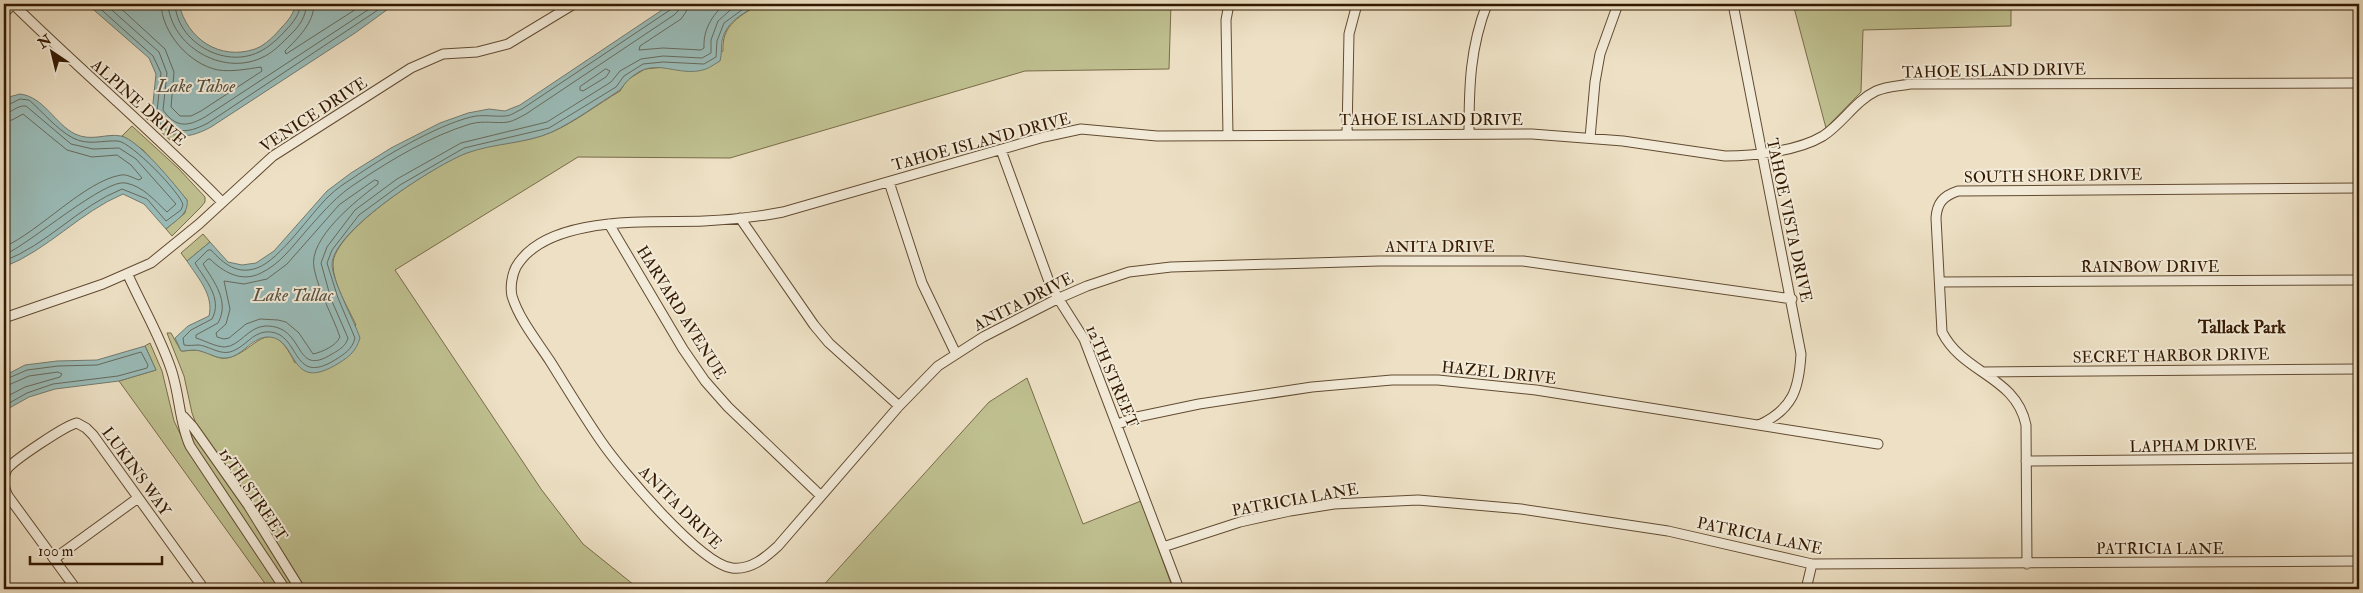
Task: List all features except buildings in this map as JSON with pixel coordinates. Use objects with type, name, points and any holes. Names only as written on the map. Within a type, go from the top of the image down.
[{"type":"street","name":"ALPINE DRIVE","points":[[13,4],[69,58],[173,152],[222,202]]},
{"type":"street","points":[[4,13],[13,4]]},
{"type":"street","name":"VENICE DRIVE","points":[[4,318],[128,275],[165,253],[286,147],[411,68],[443,54],[478,52],[508,44],[574,4]]},
{"type":"street","points":[[1228,135],[1226,20],[1229,4]]},
{"type":"street","points":[[1347,134],[1349,34],[1357,4]]},
{"type":"street","points":[[1469,132],[1470,63],[1475,39],[1487,4]]},
{"type":"street","points":[[1590,138],[1595,82],[1600,54],[1618,4]]},
{"type":"street","name":"TAHOE VISTA DRIVE","points":[[1733,4],[1761,153],[1792,299],[1801,354],[1797,385],[1791,400],[1783,411],[1759,426]]},
{"type":"street","name":"TAHOE ISLAND DRIVE","points":[[512,277],[524,258],[553,238],[570,231],[609,224],[740,218],[783,212],[1044,137],[1081,129],[1156,136],[1469,132],[1532,134],[1590,138],[1725,156],[1761,153],[1804,144],[1821,137],[1838,125],[1862,100],[1876,91],[1910,84],[2359,83]]},
{"type":"street","name":"12TH STREET","points":[[1001,150],[1057,299],[1084,339],[1118,424],[1179,589]]},
{"type":"street","points":[[889,182],[922,283],[956,354]]},
{"type":"street","name":"SOUTH SHORE DRIVE","points":[[2027,564],[2026,425],[2023,412],[2012,394],[1955,352],[1942,332],[1936,218],[1937,207],[1941,199],[1958,191],[2359,188]]},
{"type":"street","points":[[740,218],[814,326],[829,343],[899,406]]},
{"type":"street","name":"HARVARD AVENUE","points":[[609,224],[683,349],[705,381],[728,407],[821,496]]},
{"type":"street","name":"ANITA DRIVE","points":[[512,277],[512,294],[522,318],[601,441],[629,477],[678,529],[718,564],[731,568],[742,568],[762,560],[778,546],[899,406],[938,366],[956,354],[1057,299],[1110,277],[1148,269],[1482,260],[1551,264],[1792,299]]},
{"type":"street","name":"15TH STREET","points":[[128,275],[169,364],[183,416],[182,425],[190,446],[285,589]]},
{"type":"street","name":"RAINBOW DRIVE","points":[[1940,282],[2359,280]]},
{"type":"street","name":"SECRET HARBOR DRIVE","points":[[1983,372],[2359,368]]},
{"type":"street","name":"HAZEL DRIVE","points":[[1118,424],[1137,417],[1208,402],[1312,387],[1401,380],[1438,380],[1536,390],[1878,444]]},
{"type":"street","name":"15TH STREET","points":[[183,416],[193,427],[248,505],[300,589]]},
{"type":"street","name":"LUKINS WAY","points":[[5,476],[7,470],[15,462],[66,426],[77,423],[86,428],[204,589]]},
{"type":"street","name":"LAPHAM DRIVE","points":[[2026,461],[2359,458]]},
{"type":"street","points":[[5,476],[5,489],[8,496],[76,589]]},
{"type":"street","points":[[54,559],[138,498]]},
{"type":"street","name":"PATRICIA LANE","points":[[1163,547],[1240,522],[1299,510],[1343,503],[1418,500],[1521,509],[1668,531],[1812,564],[2359,561]]},
{"type":"street","points":[[1806,589],[1812,564]]},
{"type":"green space","points":[[760,4],[1171,4],[1169,69],[1025,71],[730,158],[578,157],[395,270],[541,489],[583,544],[639,589],[306,589],[273,540],[247,494],[198,429],[192,413],[184,376],[167,333],[171,333],[181,351],[197,350],[223,358],[237,354],[262,338],[270,337],[278,339],[286,347],[295,363],[356,325],[335,280],[333,265],[337,251],[349,235],[388,200],[433,170],[466,153],[476,149],[531,139],[561,128],[620,91],[627,80],[645,69],[664,67],[688,70],[723,51],[725,34],[729,28],[739,17]]},
{"type":"green space","points":[[1793,4],[2011,4],[2011,26],[1863,30],[1861,92],[1826,128]]},
{"type":"green space","points":[[152,113],[163,128],[176,136],[172,142],[146,118]]},
{"type":"green space","points":[[132,126],[179,169],[205,197],[205,202],[201,207],[172,236],[166,229],[185,213],[187,200],[143,150],[122,136]]},
{"type":"green space","points":[[203,234],[210,242],[187,261],[181,253]]},
{"type":"green space","points":[[150,343],[162,371],[174,421],[189,452],[280,589],[269,589],[119,381],[156,370],[145,346]]},
{"type":"green space","points":[[1027,378],[1083,524],[1141,501],[1173,589],[820,589],[989,402]]},
{"type":"green space","points":[[191,433],[244,505],[297,589],[290,589],[199,454],[189,434]]},
{"type":"water","name":"Lake Tahoe","points":[[87,4],[179,4],[189,27],[197,37],[218,49],[229,52],[242,52],[255,49],[267,42],[289,19],[295,4],[395,4],[355,33],[211,127],[193,135],[185,136],[178,135],[165,128],[152,113],[156,74],[149,58]]},
{"type":"water","name":"Lake Tallac","points":[[671,4],[760,4],[736,18],[727,28],[722,41],[720,61],[710,67],[694,71],[652,68],[642,71],[631,77],[620,90],[561,128],[542,136],[467,153],[433,170],[411,184],[367,217],[349,234],[337,250],[332,264],[339,290],[360,338],[354,350],[339,363],[322,371],[310,373],[302,369],[295,362],[284,345],[277,339],[266,337],[255,341],[237,355],[226,358],[216,357],[198,350],[181,351],[175,338],[188,326],[209,316],[210,308],[207,294],[187,261],[210,242],[228,262],[242,265],[256,263],[274,251],[327,191],[351,173],[391,148],[440,123],[468,113],[489,109],[505,111],[520,105]]},
{"type":"water","points":[[20,94],[28,96],[43,105],[61,124],[75,134],[87,137],[115,135],[129,139],[147,154],[187,200],[184,213],[166,229],[144,204],[123,194],[92,211],[35,251],[4,267],[4,104],[9,97]]},
{"type":"water","points":[[145,346],[156,370],[119,381],[55,389],[29,397],[4,411],[4,376],[25,365],[57,361],[97,360]]},
{"type":"district","name":"Tallack Park","points":[[2242,327]]}]
